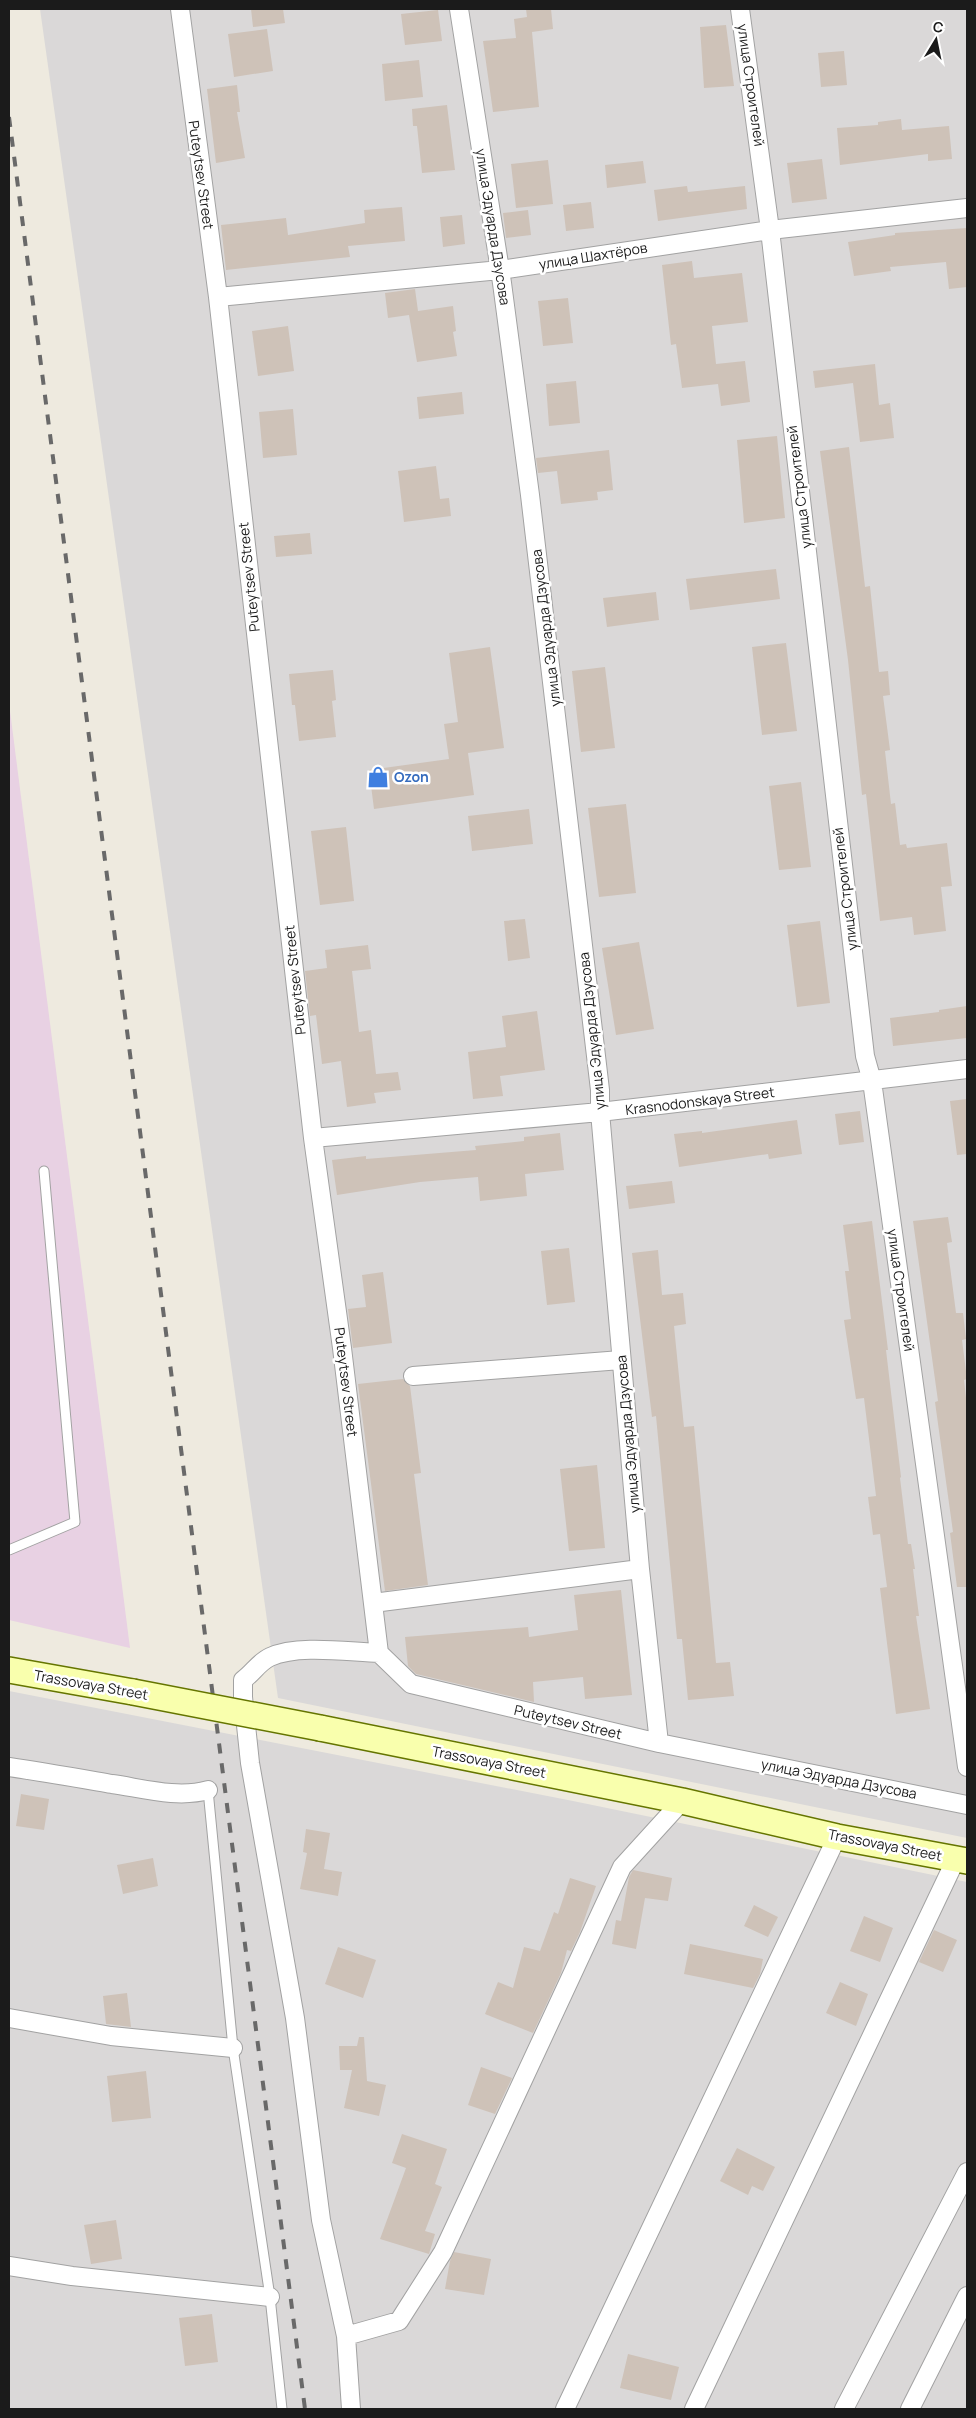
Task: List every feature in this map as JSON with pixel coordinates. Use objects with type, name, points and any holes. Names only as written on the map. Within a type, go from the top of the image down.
[{"type":"street","name":"Puteytsev Street","points":[[180,9],[218,297],[313,1138],[342,1348],[379,1653],[411,1684],[658,1743]]},
{"type":"street","name":"улица Эдуарда Дзусова","points":[[459,9],[500,270],[532,515],[600,1090],[600,1112],[621,1360],[658,1743],[967,1805]]},
{"type":"street","name":"улица Строителей","points":[[740,9],[770,230],[862,1037],[872,1081],[967,1767]]},
{"type":"street","name":"улица Шахтёров","points":[[218,297],[500,270],[770,230],[967,208]]},
{"type":"street","name":"Krasnodonskaya Street","points":[[313,1138],[600,1112],[967,1069]]},
{"type":"street","points":[[413,1376],[621,1360]]},
{"type":"street","points":[[373,1603],[640,1569]]},
{"type":"street","points":[[351,2409],[346,2336],[321,2220],[295,2018],[250,1763],[243,1680],[268,1658],[282,1653],[302,1650],[379,1653]]},
{"type":"street","name":"Trassovaya Street","points":[[9,1670],[320,1728],[682,1801],[836,1837],[962,1860]]},
{"type":"street","points":[[9,1767],[148,1790],[192,1792],[208,1790]]},
{"type":"street","points":[[346,2336],[400,2321],[443,2252],[622,1868],[682,1801]]},
{"type":"street","points":[[565,2409],[836,1837]]},
{"type":"street","points":[[694,2409],[962,1860]]},
{"type":"street","points":[[9,2018],[111,2036],[233,2048]]},
{"type":"street","points":[[844,2409],[967,2172]]},
{"type":"street","points":[[9,2266],[72,2276],[270,2297]]},
{"type":"street","points":[[910,2409],[967,2296]]},
{"type":"lane","points":[[9,1550],[75,1522],[44,1171]]},
{"type":"lane","points":[[208,1790],[233,2048],[270,2297],[282,2409]]},
{"type":"shaded area","points":[[40,9],[967,9],[967,1838],[278,1698]]},
{"type":"shaded area","points":[[9,703],[130,1648],[9,1620]]},
{"type":"shaded area","points":[[9,1691],[573,1801],[967,1882],[967,2409],[9,2409]]},
{"type":"building","points":[[251,9],[283,9],[285,23],[253,27]]},
{"type":"building","points":[[526,9],[551,9],[553,29],[532,32],[539,107],[493,112],[483,41],[516,38],[514,19],[527,17]]},
{"type":"building","points":[[438,10],[442,41],[405,45],[401,14]]},
{"type":"building","points":[[726,25],[734,86],[704,88],[700,27]]},
{"type":"building","points":[[267,29],[273,71],[234,77],[228,34]]},
{"type":"building","points":[[844,51],[847,85],[821,87],[818,53]]},
{"type":"building","points":[[419,60],[423,97],[385,101],[382,64]]},
{"type":"building","points":[[237,85],[240,112],[237,112],[245,158],[216,163],[207,89]]},
{"type":"building","points":[[447,105],[455,170],[422,173],[417,126],[413,126],[412,109]]},
{"type":"building","points":[[901,119],[902,130],[949,126],[952,159],[928,161],[928,154],[840,165],[837,128],[878,125],[878,122]]},
{"type":"building","points":[[822,159],[827,199],[792,203],[787,163]]},
{"type":"building","points":[[548,160],[553,204],[516,208],[511,164]]},
{"type":"building","points":[[643,161],[646,183],[607,188],[605,165]]},
{"type":"building","points":[[687,186],[688,192],[745,186],[747,209],[658,221],[654,190]]},
{"type":"building","points":[[591,202],[594,228],[566,231],[563,205]]},
{"type":"building","points":[[402,207],[405,241],[348,246],[350,257],[226,270],[221,225],[286,218],[288,235],[365,223],[364,210]]},
{"type":"building","points":[[528,210],[531,235],[506,238],[503,213]]},
{"type":"building","points":[[462,215],[465,244],[443,247],[440,217]]},
{"type":"building","points":[[967,228],[967,287],[949,289],[946,262],[890,267],[891,271],[854,276],[848,242],[895,235],[895,233]]},
{"type":"building","points":[[692,261],[694,278],[742,273],[748,322],[712,326],[716,364],[745,361],[750,402],[721,406],[718,384],[682,388],[676,344],[671,345],[662,265]]},
{"type":"building","points":[[415,289],[418,311],[453,306],[456,331],[453,332],[457,356],[417,362],[409,315],[388,318],[385,293]]},
{"type":"building","points":[[568,298],[573,343],[543,346],[538,301]]},
{"type":"building","points":[[288,326],[294,371],[258,376],[252,331]]},
{"type":"building","points":[[875,364],[879,405],[890,403],[894,438],[860,442],[853,383],[815,388],[813,371]]},
{"type":"building","points":[[576,381],[580,423],[549,426],[546,384]]},
{"type":"building","points":[[462,392],[464,414],[419,419],[417,397]]},
{"type":"building","points":[[293,409],[297,455],[263,458],[259,412]]},
{"type":"building","points":[[777,436],[785,518],[744,523],[737,440]]},
{"type":"building","points":[[849,447],[865,587],[870,586],[879,672],[888,671],[890,695],[883,696],[890,750],[885,751],[891,804],[895,803],[900,845],[906,844],[907,848],[947,843],[952,886],[941,887],[946,931],[914,935],[912,917],[880,921],[866,794],[862,795],[848,660],[820,451]]},
{"type":"building","points":[[609,450],[613,490],[597,492],[598,500],[561,504],[557,471],[538,473],[536,458]]},
{"type":"building","points":[[436,466],[440,499],[449,498],[451,516],[404,522],[398,471]]},
{"type":"building","points":[[310,533],[312,554],[276,557],[274,536]]},
{"type":"building","points":[[776,569],[780,599],[690,610],[686,579]]},
{"type":"building","points":[[656,592],[659,620],[607,627],[603,598]]},
{"type":"building","points":[[786,643],[797,731],[762,735],[752,647]]},
{"type":"building","points":[[490,647],[504,748],[468,753],[474,795],[374,809],[369,770],[449,759],[444,724],[458,722],[449,653]]},
{"type":"building","points":[[605,667],[615,748],[581,752],[572,671]]},
{"type":"building","points":[[333,670],[336,700],[332,701],[336,737],[299,741],[295,705],[292,705],[289,674]]},
{"type":"building","points":[[801,782],[811,867],[779,870],[769,786]]},
{"type":"building","points":[[626,804],[636,893],[599,897],[588,808]]},
{"type":"building","points":[[529,809],[533,844],[472,851],[468,816]]},
{"type":"building","points":[[346,827],[354,901],[320,905],[311,831]]},
{"type":"building","points":[[525,919],[530,958],[508,961],[504,921]]},
{"type":"building","points":[[820,921],[830,1003],[797,1007],[787,925]]},
{"type":"building","points":[[639,942],[654,1029],[616,1035],[602,948]]},
{"type":"building","points":[[368,945],[371,969],[352,971],[359,1032],[371,1030],[376,1074],[398,1072],[401,1090],[374,1093],[376,1103],[347,1107],[341,1061],[322,1064],[316,1015],[310,1016],[305,971],[327,968],[325,950]]},
{"type":"building","points":[[967,1006],[967,1038],[893,1046],[890,1018],[939,1012],[939,1010]]},
{"type":"building","points":[[537,1011],[545,1070],[500,1076],[503,1096],[473,1099],[468,1052],[506,1047],[502,1016]]},
{"type":"building","points":[[967,1099],[967,1154],[957,1155],[950,1101]]},
{"type":"building","points":[[860,1111],[864,1142],[839,1145],[835,1114]]},
{"type":"building","points":[[797,1120],[802,1154],[769,1159],[768,1154],[679,1167],[674,1134],[702,1131],[702,1133]]},
{"type":"building","points":[[560,1133],[564,1170],[525,1174],[527,1196],[480,1201],[478,1177],[420,1182],[337,1195],[332,1160],[366,1156],[366,1159],[476,1150],[475,1146],[524,1141],[524,1137]]},
{"type":"building","points":[[672,1181],[675,1203],[629,1209],[626,1186]]},
{"type":"building","points":[[948,1217],[952,1242],[947,1243],[956,1313],[963,1313],[966,1339],[962,1340],[967,1379],[964,1380],[967,1407],[967,1587],[957,1587],[950,1533],[953,1532],[935,1402],[938,1401],[913,1221]]},
{"type":"building","points":[[872,1221],[888,1350],[886,1350],[908,1544],[911,1544],[915,1569],[913,1569],[919,1616],[916,1616],[930,1709],[896,1714],[880,1588],[887,1587],[880,1534],[873,1535],[868,1497],[876,1496],[864,1398],[856,1399],[844,1320],[851,1319],[845,1271],[849,1271],[843,1225]]},
{"type":"building","points":[[569,1248],[575,1302],[547,1305],[541,1251]]},
{"type":"building","points":[[658,1250],[662,1295],[683,1293],[686,1324],[674,1326],[684,1427],[694,1426],[716,1663],[730,1662],[734,1696],[688,1700],[682,1639],[677,1639],[656,1416],[652,1417],[632,1253]]},
{"type":"building","points":[[383,1272],[392,1343],[353,1348],[348,1309],[366,1307],[362,1275]]},
{"type":"building","points":[[403,1379],[410,1386],[421,1473],[414,1474],[428,1585],[385,1591],[358,1384]]},
{"type":"building","points":[[597,1465],[605,1548],[569,1551],[560,1469]]},
{"type":"building","points":[[621,1590],[632,1695],[585,1699],[583,1677],[533,1682],[534,1702],[416,1674],[408,1666],[405,1637],[528,1627],[529,1637],[578,1630],[574,1595]]},
{"type":"building","points":[[21,1794],[49,1799],[44,1830],[16,1826]]},
{"type":"building","points":[[306,1829],[330,1833],[324,1869],[342,1872],[338,1896],[300,1889],[307,1853],[303,1852]]},
{"type":"building","points":[[153,1858],[158,1886],[123,1894],[117,1865]]},
{"type":"building","points":[[633,1870],[672,1878],[668,1901],[645,1898],[636,1949],[612,1944],[616,1920],[621,1921],[629,1877]]},
{"type":"building","points":[[570,1878],[596,1886],[580,1932],[571,1951],[567,1950],[561,1973],[533,2033],[485,2014],[498,1982],[513,1988],[524,1947],[540,1951],[554,1912],[558,1914]]},
{"type":"building","points":[[754,1905],[778,1917],[768,1937],[744,1926]]},
{"type":"building","points":[[864,1916],[893,1928],[880,1962],[850,1951]]},
{"type":"building","points":[[934,1930],[957,1940],[943,1972],[919,1962]]},
{"type":"building","points":[[690,1944],[763,1959],[760,1974],[753,1988],[684,1974]]},
{"type":"building","points":[[338,1947],[376,1960],[363,1998],[325,1984]]},
{"type":"building","points":[[840,1982],[868,1994],[856,2026],[826,2013]]},
{"type":"building","points":[[127,1993],[131,2027],[106,2024],[103,1996]]},
{"type":"building","points":[[359,2037],[364,2037],[367,2081],[386,2085],[379,2116],[344,2108],[352,2070],[340,2070],[339,2046],[357,2046]]},
{"type":"building","points":[[481,2067],[512,2078],[495,2114],[468,2105]]},
{"type":"building","points":[[146,2071],[151,2118],[112,2122],[107,2076]]},
{"type":"building","points":[[402,2134],[447,2149],[435,2184],[442,2187],[425,2231],[435,2234],[429,2254],[380,2239],[406,2168],[392,2163]]},
{"type":"building","points":[[737,2148],[775,2167],[763,2191],[752,2186],[748,2195],[720,2181]]},
{"type":"building","points":[[116,2220],[122,2259],[91,2264],[84,2225]]},
{"type":"building","points":[[454,2252],[491,2259],[484,2295],[445,2289],[450,2261]]},
{"type":"building","points":[[212,2314],[218,2362],[185,2366],[179,2318]]},
{"type":"building","points":[[628,2354],[679,2367],[671,2400],[620,2388]]},
{"type":"railway","points":[[9,117],[305,2409]]},
{"type":"place","name":"Ozon","points":[[378,777]]}]
